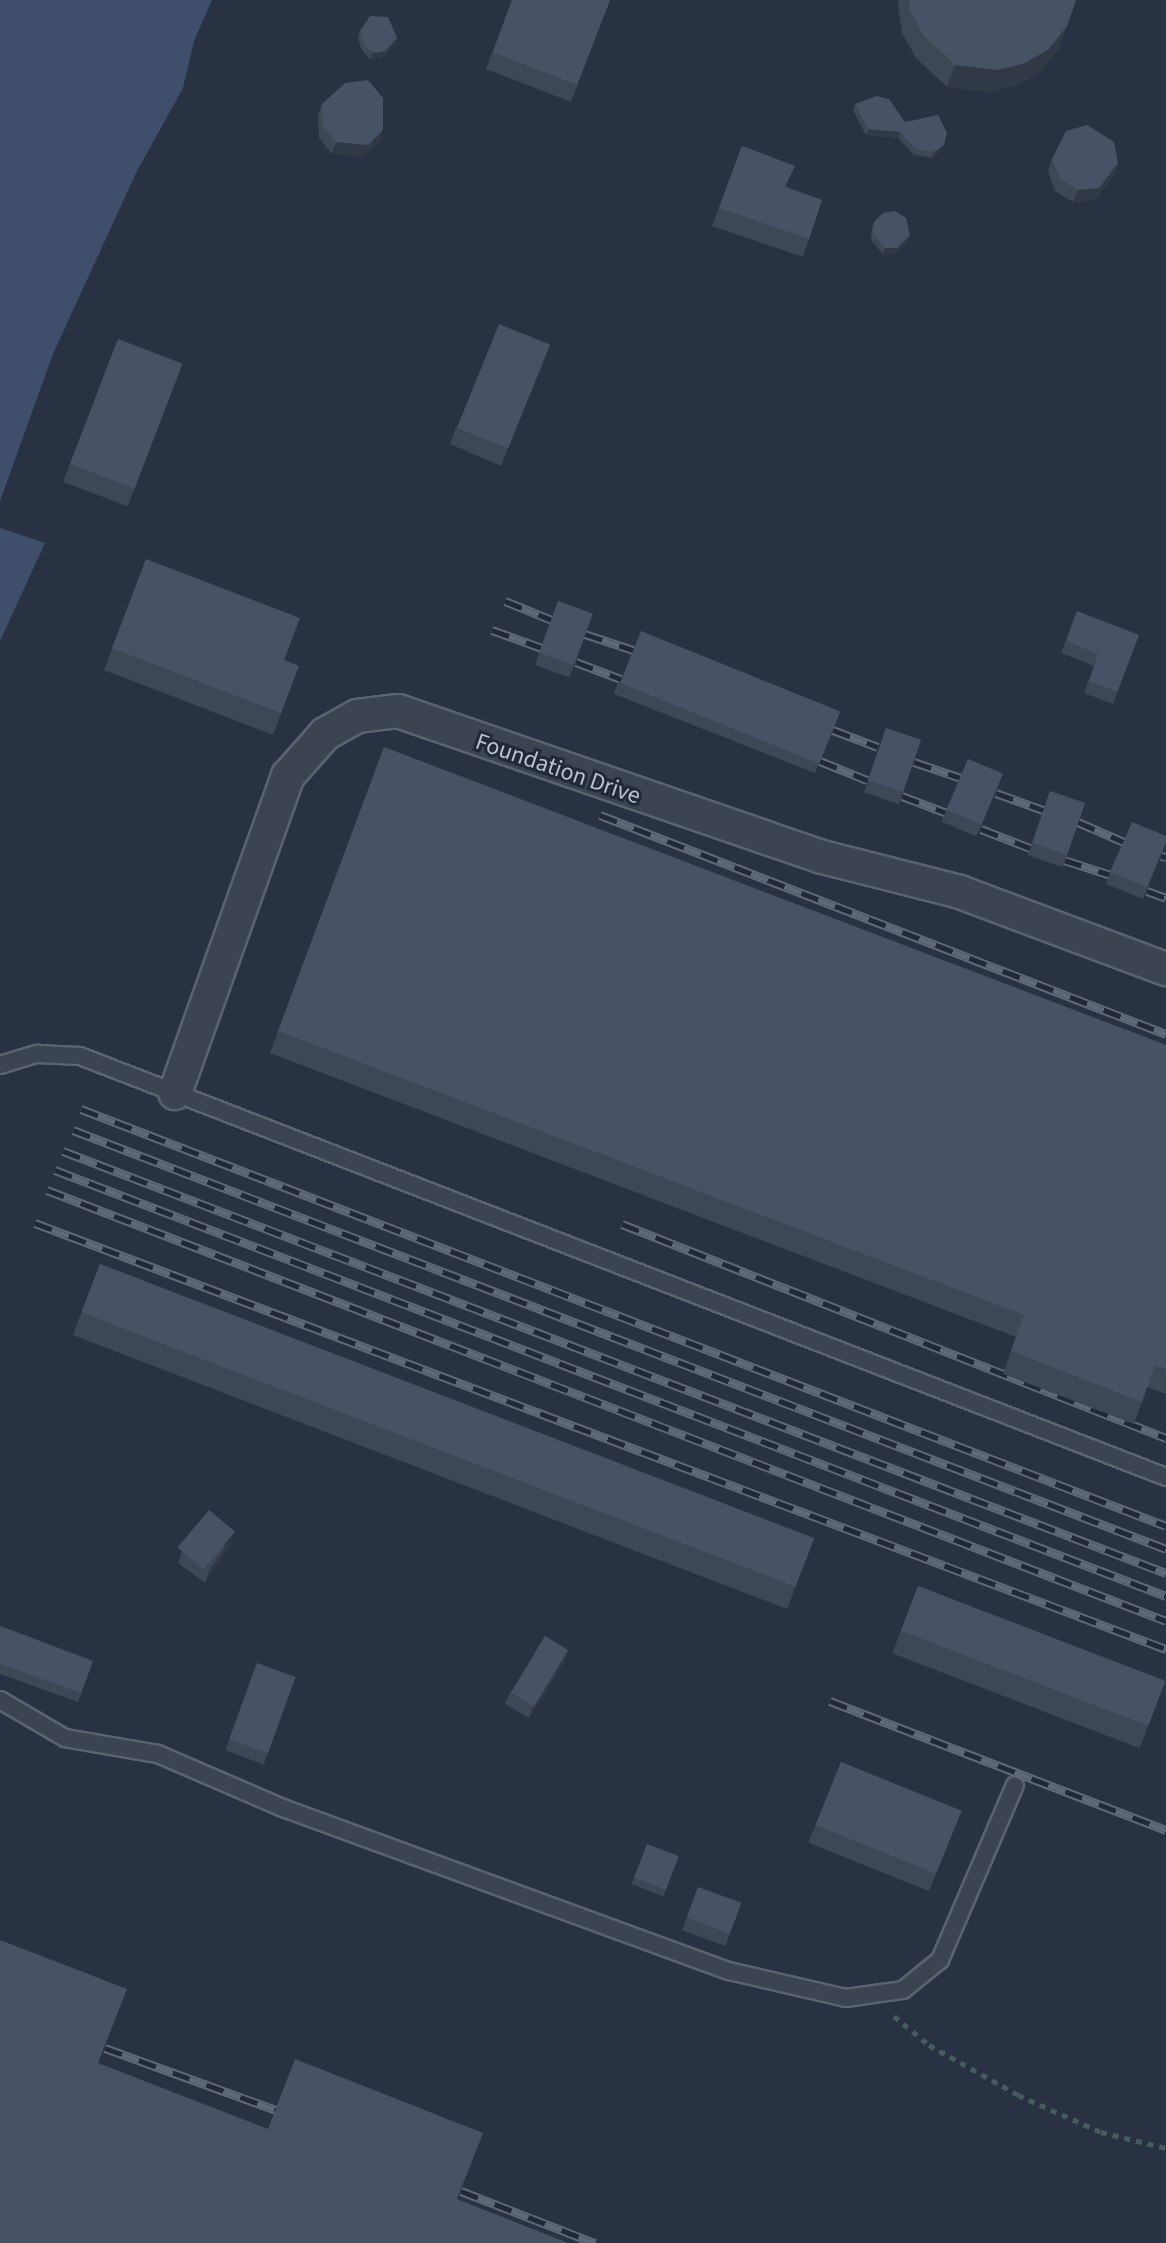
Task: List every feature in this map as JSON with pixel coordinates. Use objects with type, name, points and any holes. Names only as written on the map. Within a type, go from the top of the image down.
[{"type":"street","name":"Foundation Drive","points":[[175,1093],[288,776],[325,734],[371,715],[398,711],[822,857],[960,892],[1166,969]]},
{"type":"lane","points":[[0,1065],[37,1054],[80,1056],[1166,1477]]},
{"type":"lane","points":[[0,1700],[65,1738],[158,1754],[283,1808],[729,1971],[846,1998],[903,1990],[940,1960],[1015,1785]]},
{"type":"path","points":[[869,1994],[929,2045],[1018,2095],[1101,2132],[1166,2148]]},
{"type":"water","points":[[0,0],[212,0],[194,41],[183,88],[136,173],[53,354],[0,501]]},
{"type":"water","points":[[0,528],[45,543],[0,641]]},
{"type":"building","points":[[512,0],[610,0],[577,85],[493,52]]},
{"type":"building","points":[[909,0],[1076,0],[1067,26],[1049,49],[1025,63],[998,70],[955,65],[924,36],[910,11]]},
{"type":"building","points":[[370,16],[388,17],[397,38],[385,51],[372,53],[363,43],[360,31]]},
{"type":"building","points":[[368,80],[383,98],[383,130],[368,145],[336,142],[323,126],[322,104],[345,83]]},
{"type":"building","points":[[877,96],[889,99],[905,122],[938,115],[947,133],[944,145],[934,152],[916,149],[900,132],[868,129],[855,104]]},
{"type":"building","points":[[1087,125],[1114,142],[1118,163],[1099,188],[1078,190],[1060,179],[1052,159],[1066,131]]},
{"type":"building","points":[[742,146],[795,166],[785,187],[822,200],[809,239],[719,208]]},
{"type":"building","points":[[895,211],[906,218],[910,235],[897,248],[885,248],[873,234],[874,222],[883,213]]},
{"type":"building","points":[[499,324],[550,345],[508,448],[457,428]]},
{"type":"building","points":[[118,339],[182,364],[134,489],[70,464]]},
{"type":"building","points":[[146,559],[300,618],[284,660],[299,666],[281,713],[112,648]]},
{"type":"building","points":[[558,601],[593,614],[574,665],[539,653]]},
{"type":"building","points":[[1077,611],[1139,635],[1117,692],[1089,681],[1098,654],[1066,641]]},
{"type":"building","points":[[641,631],[840,712],[819,763],[620,683]]},
{"type":"building","points":[[886,728],[921,740],[903,792],[868,780]]},
{"type":"building","points":[[384,747],[1166,1045],[1166,1369],[1155,1365],[1142,1402],[1011,1351],[1024,1315],[278,1031]]},
{"type":"building","points":[[968,759],[1003,774],[981,824],[947,810]]},
{"type":"building","points":[[1050,791],[1085,803],[1067,855],[1032,843]]},
{"type":"building","points":[[1132,822],[1166,836],[1147,887],[1110,872]]},
{"type":"building","points":[[100,1264],[814,1538],[796,1587],[81,1313]]},
{"type":"building","points":[[209,1510],[235,1532],[204,1569],[178,1548]]},
{"type":"building","points":[[918,1586],[1165,1681],[1148,1726],[901,1631]]},
{"type":"building","points":[[0,1626],[93,1661],[81,1693],[0,1664]]},
{"type":"building","points":[[545,1636],[568,1650],[534,1706],[511,1693]]},
{"type":"building","points":[[257,1663],[296,1677],[268,1753],[229,1739]]},
{"type":"building","points":[[841,1762],[962,1811],[936,1874],[816,1825]]},
{"type":"building","points":[[647,1844],[679,1856],[666,1890],[634,1878]]},
{"type":"building","points":[[698,1887],[741,1903],[730,1934],[687,1918]]},
{"type":"building","points":[[0,1940],[127,1989],[98,2063],[268,2129],[295,2059],[483,2133],[457,2199],[568,2243],[0,2243]]},
{"type":"railway","points":[[505,601],[552,620]]},
{"type":"railway","points":[[492,630],[542,648]]},
{"type":"railway","points":[[585,634],[633,650]]},
{"type":"railway","points":[[576,662],[621,679]]},
{"type":"railway","points":[[833,730],[878,747]]},
{"type":"railway","points":[[820,761],[867,780]]},
{"type":"railway","points":[[914,762],[961,778]]},
{"type":"railway","points":[[996,793],[1043,810]]},
{"type":"railway","points":[[902,796],[947,813]]},
{"type":"railway","points":[[600,815],[1166,1034]]},
{"type":"railway","points":[[1078,822],[1124,842]]},
{"type":"railway","points":[[981,829],[1030,848]]},
{"type":"railway","points":[[1161,856],[1166,857]]},
{"type":"railway","points":[[1064,860],[1111,875]]},
{"type":"railway","points":[[1147,891],[1166,898]]},
{"type":"railway","points":[[81,1109],[1166,1526]]},
{"type":"railway","points":[[73,1130],[1166,1549]]},
{"type":"railway","points":[[63,1151],[1166,1573]]},
{"type":"railway","points":[[55,1170],[1166,1596]]},
{"type":"railway","points":[[47,1190],[1166,1621]]},
{"type":"railway","points":[[35,1223],[1166,1649]]},
{"type":"railway","points":[[622,1224],[1166,1438]]},
{"type":"railway","points":[[830,1701],[1166,1830]]},
{"type":"railway","points":[[105,2048],[276,2110]]},
{"type":"railway","points":[[461,2191],[595,2243]]}]
